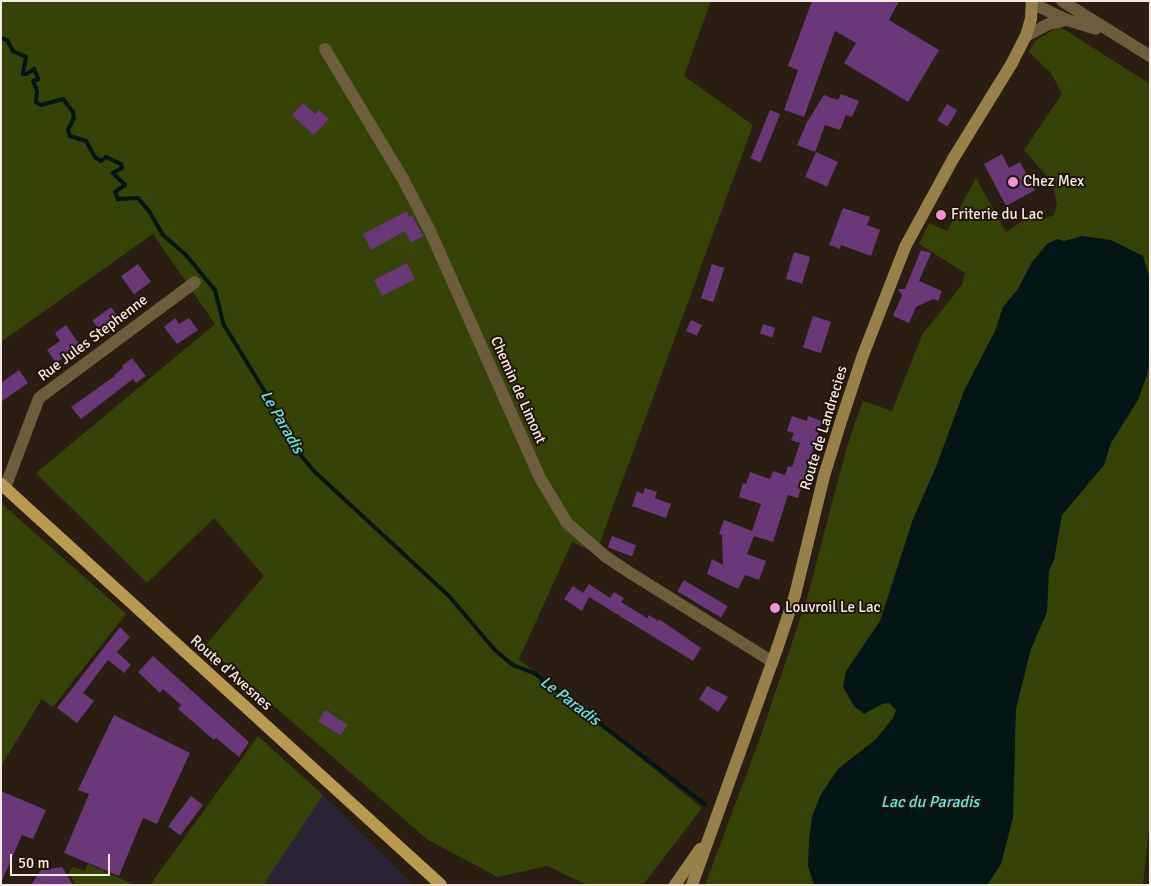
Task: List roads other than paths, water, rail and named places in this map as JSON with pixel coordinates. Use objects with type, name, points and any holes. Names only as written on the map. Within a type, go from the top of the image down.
[{"type":"main road","name":"Route de Landrecies","points":[[692,885],[773,662],[795,595],[824,476],[842,418],[905,247],[953,159],[1026,36],[1031,18],[1032,2]]},
{"type":"main road","name":"Route d'Avesnes","points":[[3,486],[441,885]]},
{"type":"main road","points":[[675,885],[711,833]]},
{"type":"street","points":[[1062,1],[1110,33],[1150,56]]},
{"type":"street","points":[[1032,2],[1067,20],[1110,33]]},
{"type":"street","points":[[1026,36],[1049,24],[1067,20]]},
{"type":"street","name":"Chemin de Limont","points":[[325,49],[403,179],[430,231],[540,478],[567,522],[605,556],[773,662]]},
{"type":"street","name":"Rue Jules Stephenne","points":[[3,486],[39,398],[195,282]]},
{"type":"water","name":"Lac du Paradis","points":[[1082,236],[1111,240],[1143,256],[1150,278],[1150,361],[1138,400],[1111,443],[1104,465],[1062,515],[1054,560],[1049,571],[1047,612],[1031,649],[1016,709],[1013,818],[1001,864],[987,885],[814,885],[808,866],[809,840],[812,817],[821,794],[838,769],[876,739],[893,718],[896,710],[889,703],[882,704],[864,714],[854,706],[843,687],[846,671],[880,621],[913,519],[936,467],[964,391],[995,331],[1003,307],[1018,289],[1032,262],[1047,244],[1057,239],[1064,241]]},
{"type":"waterway","name":"Le Paradis","points":[[1,38],[7,40],[13,51],[26,57],[23,74],[27,74],[34,69],[38,79],[33,81],[37,91],[36,102],[41,105],[63,99],[73,112],[74,118],[68,130],[70,136],[86,141],[95,157],[101,161],[106,157],[121,164],[122,168],[113,173],[125,185],[115,192],[118,199],[138,198],[149,211],[163,235],[185,254],[215,290],[224,325],[270,400],[293,446],[315,472],[448,595],[495,650],[513,665],[534,673],[705,804]]},
{"type":"place","name":"Chez Mex","points":[[1013,182]]},
{"type":"place","name":"Friterie du Lac","points":[[941,215]]},
{"type":"place","name":"Louvroil Le Lac","points":[[775,608]]}]
